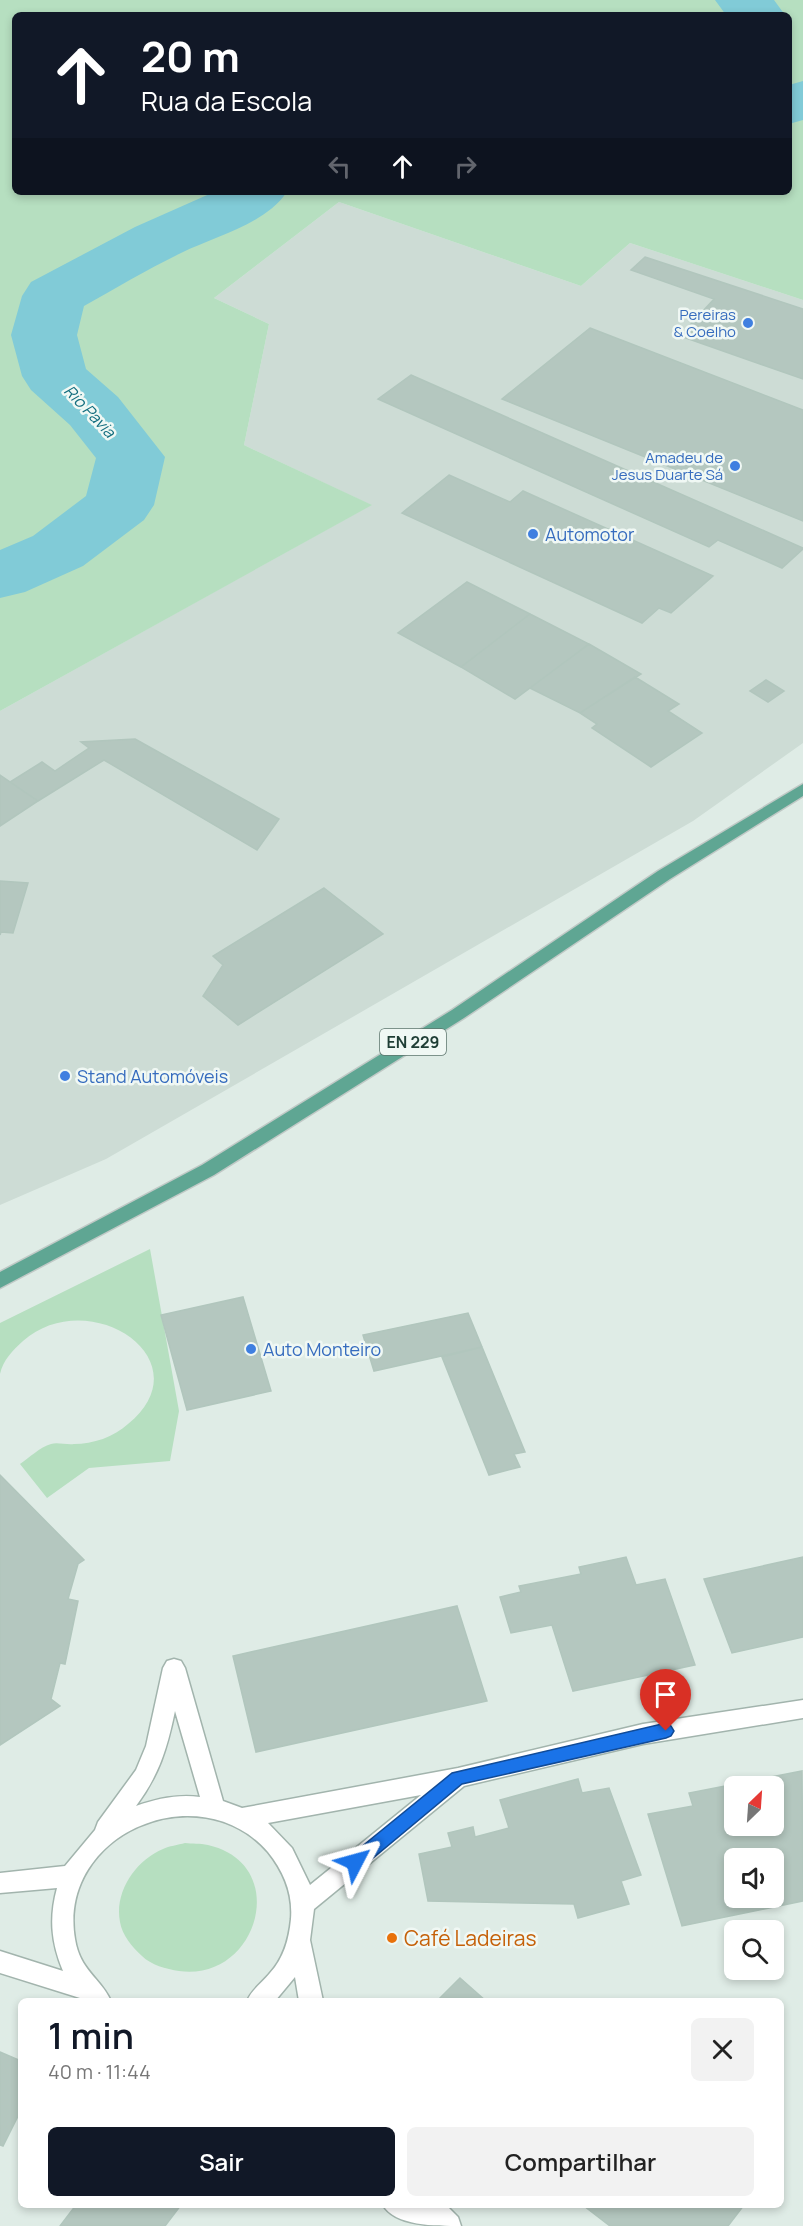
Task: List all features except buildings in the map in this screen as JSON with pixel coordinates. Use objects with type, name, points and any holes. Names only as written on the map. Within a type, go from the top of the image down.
[{"type":"main road","name":"EN 229","points":[[4,1278],[218,1164],[458,1014],[664,875],[803,789]]},
{"type":"street","points":[[92,1994],[65,1952],[62,1913],[72,1876],[145,1776],[158,1746],[174,1668],[214,1807]]},
{"type":"street","points":[[244,1817],[458,1778],[643,1734],[803,1709]]},
{"type":"street","points":[[303,1904],[458,1778]]},
{"type":"street","points":[[95,1843],[120,1823],[151,1810],[182,1804],[214,1807],[244,1817],[273,1839],[294,1869],[303,1904],[299,1942],[310,1998]]},
{"type":"street","points":[[0,1883],[72,1876]]},
{"type":"street","points":[[262,1998],[284,1974],[299,1942]]},
{"type":"street","points":[[0,1962],[92,1994]]},
{"type":"street","points":[[399,2208],[426,2226]]},
{"type":"street","points":[[432,2208],[449,2226]]},
{"type":"shaded area","points":[[339,202],[581,286],[630,243],[803,300],[803,743],[693,821],[106,1159],[0,1205],[0,711],[371,505],[244,445],[269,324],[214,298]]},
{"type":"green space","points":[[0,0],[803,0],[803,300],[630,243],[581,286],[339,202],[214,298],[269,324],[244,445],[372,505],[0,711]]},
{"type":"green space","points":[[150,1249],[179,1411],[170,1461],[89,1468],[47,1498],[20,1464],[47,1445],[88,1443],[103,1439],[122,1429],[149,1400],[154,1376],[146,1354],[130,1337],[106,1325],[78,1320],[50,1325],[23,1341],[6,1360],[0,1374],[0,1323]]},
{"type":"green space","points":[[185,1843],[208,1845],[234,1856],[250,1874],[257,1896],[255,1919],[245,1941],[229,1959],[206,1970],[179,1971],[150,1962],[128,1940],[120,1922],[120,1899],[129,1878],[136,1869],[153,1854]]},
{"type":"waterway","name":"Rio Pavia","points":[[743,0],[754,12]]},
{"type":"waterway","name":"Rio Pavia","points":[[792,104],[803,99]]},
{"type":"waterway","name":"Rio Pavia","points":[[0,576],[58,551],[119,505],[131,457],[94,411],[55,376],[44,335],[54,296],[157,240],[236,205],[251,195]]},
{"type":"place","name":"Pereiras & Coelho","points":[[748,323]]},
{"type":"place","name":"Amadeu de Jesus Duarte Sá","points":[[735,466]]},
{"type":"place","name":"Automotor","points":[[533,534]]},
{"type":"place","name":"Stand Automóveis","points":[[65,1076]]},
{"type":"place","name":"Auto Monteiro","points":[[251,1349]]},
{"type":"place","name":"Café Ladeiras","points":[[392,1938]]},
{"type":"route","points":[[355,1862],[458,1778],[643,1734],[666,1731]]}]
